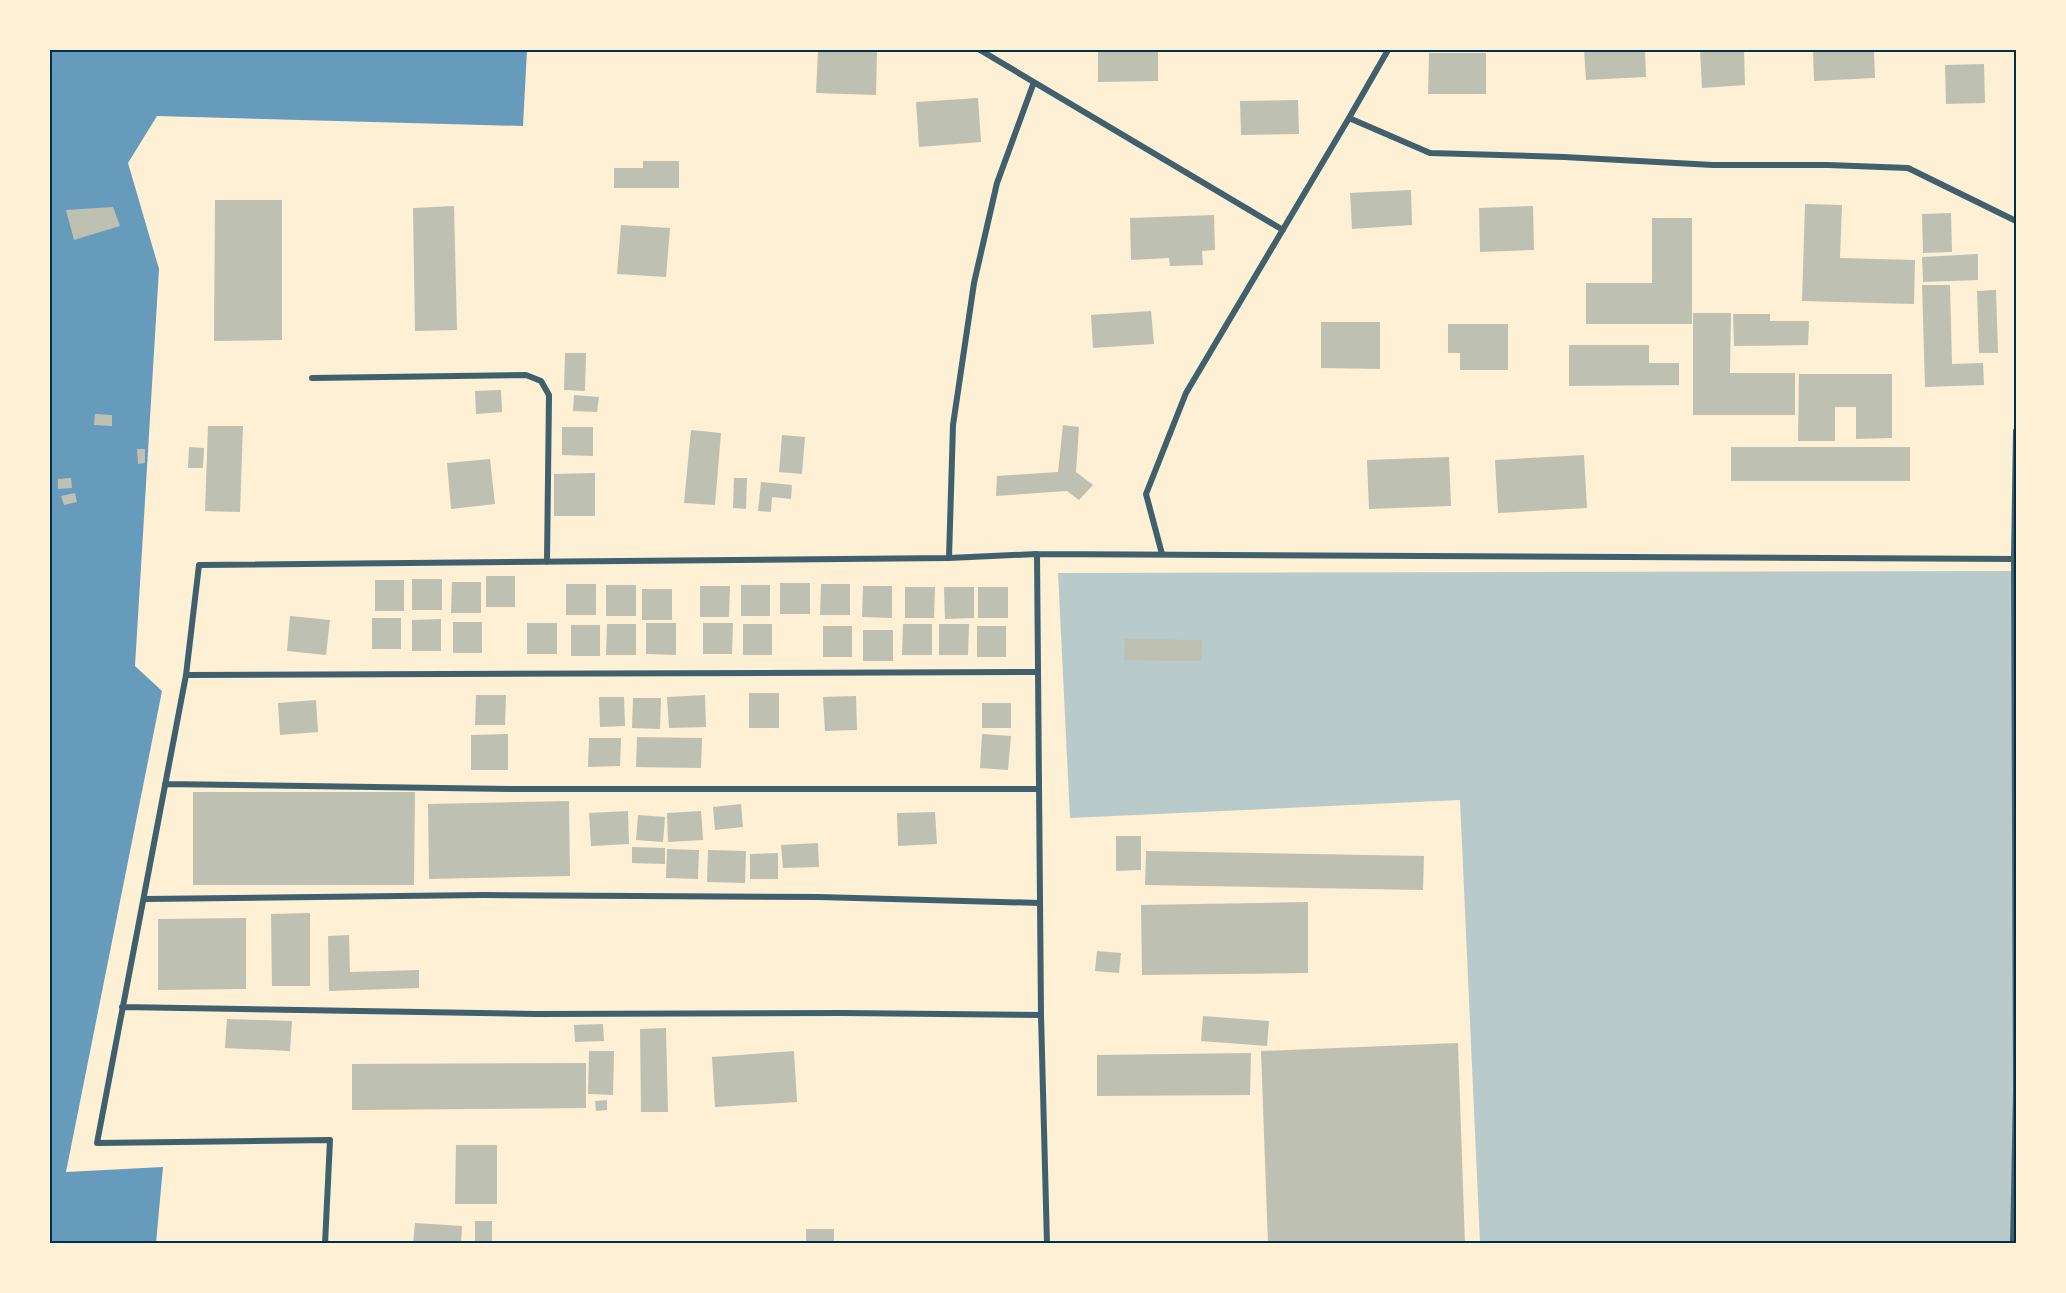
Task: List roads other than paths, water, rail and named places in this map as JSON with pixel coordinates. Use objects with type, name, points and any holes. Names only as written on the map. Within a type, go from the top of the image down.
[{"type":"street","points":[[980,50],[1283,230]]},
{"type":"street","points":[[1162,554],[1146,494],[1186,393],[1388,50]]},
{"type":"street","points":[[949,558],[952,425],[974,283],[997,183],[1034,82]]},
{"type":"street","points":[[1349,118],[1430,153],[1713,165],[1908,168],[2016,221]]},
{"type":"street","points":[[312,378],[526,375],[542,381],[549,395],[548,562]]},
{"type":"street","points":[[2013,1244],[2016,1091],[2016,431]]},
{"type":"street","points":[[1037,554],[1041,1016],[1047,1244]]},
{"type":"street","points":[[325,1244],[330,1140],[97,1143],[186,675],[199,564],[949,558],[1037,554],[2015,559]]},
{"type":"street","points":[[186,675],[1038,672]]},
{"type":"street","points":[[165,784],[525,789],[1039,789]]},
{"type":"street","points":[[145,899],[483,895],[819,897],[1040,903]]},
{"type":"street","points":[[122,1007],[536,1014],[842,1013],[1041,1016]]},
{"type":"water","points":[[50,50],[527,50],[523,126],[157,116],[128,163],[159,269],[135,666],[162,691],[66,1172],[163,1167],[156,1243],[50,1243]]}]
